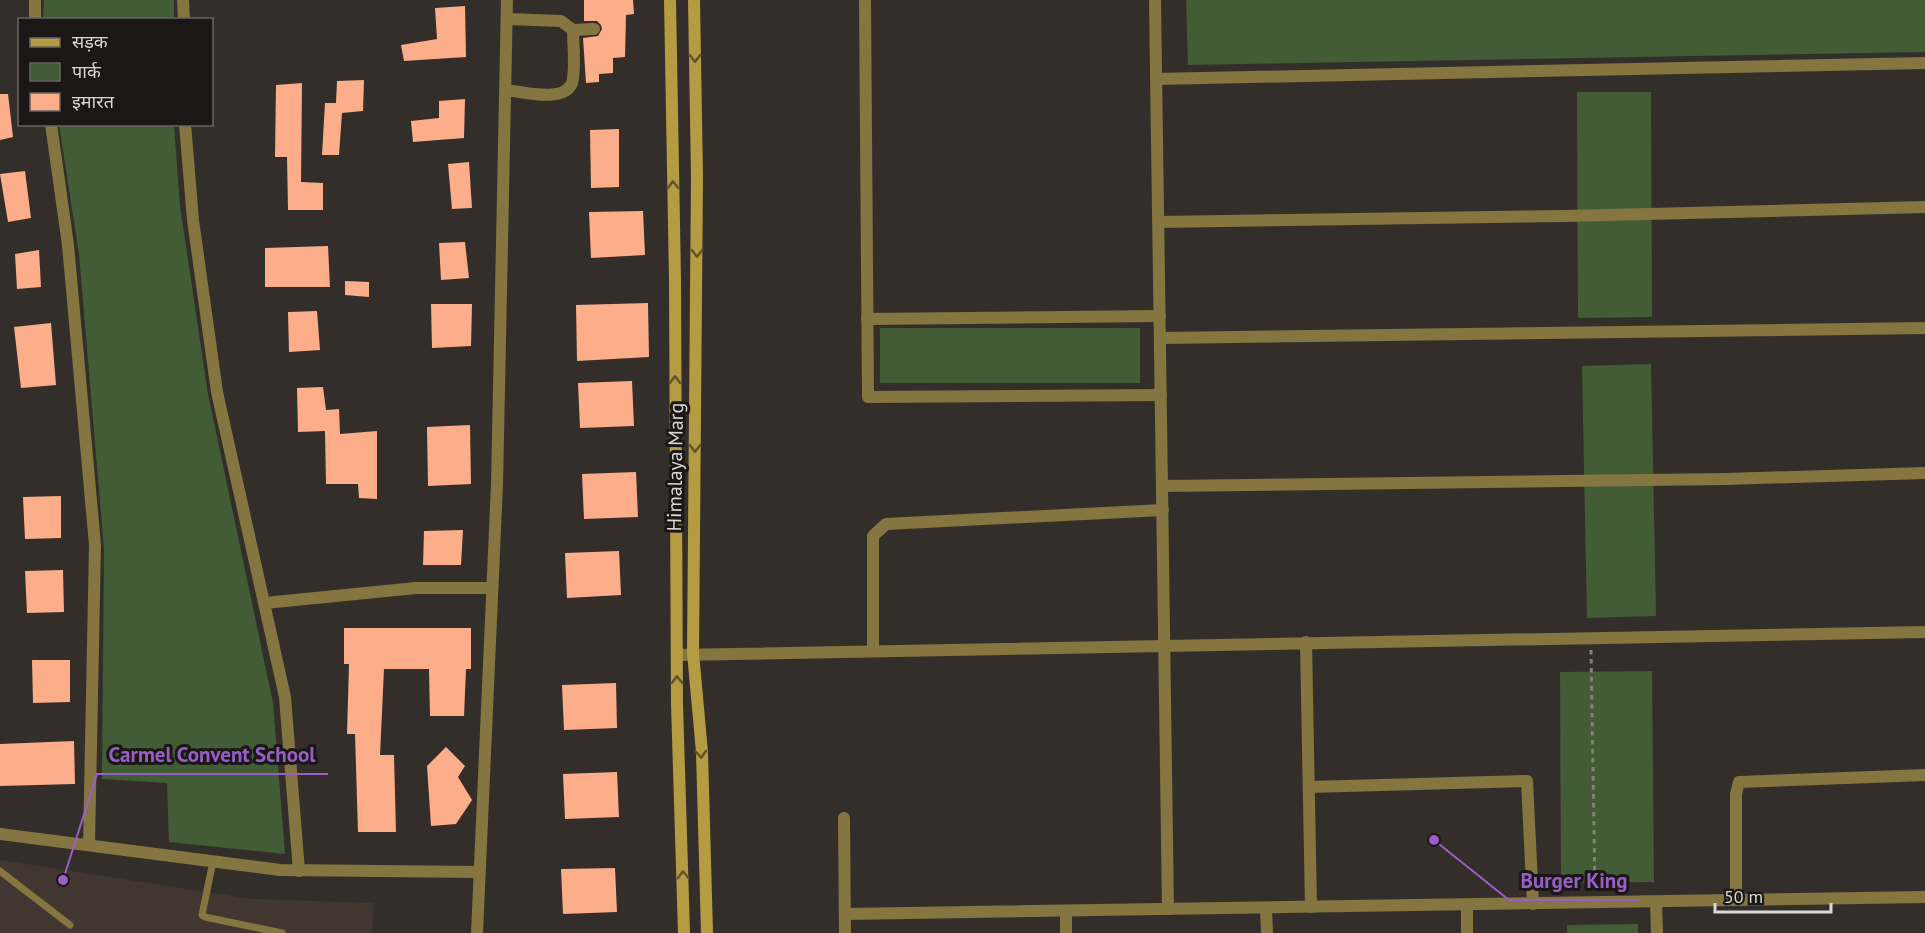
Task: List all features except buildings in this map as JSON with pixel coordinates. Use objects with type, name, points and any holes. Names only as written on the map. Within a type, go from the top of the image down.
[{"type":"main road","name":"Himalaya Marg","points":[[670,0],[675,292],[677,655],[684,933]]},
{"type":"main road","name":"Himalaya Marg","points":[[694,0],[697,176],[693,653],[702,752],[707,933]]},
{"type":"street","points":[[35,0],[35,18]]},
{"type":"street","points":[[183,0],[184,18]]},
{"type":"street","points":[[477,933],[497,485],[507,0]]},
{"type":"street","points":[[866,0],[868,397],[1161,395]]},
{"type":"street","points":[[1155,0],[1168,909]]},
{"type":"street","points":[[507,19],[561,21],[573,30],[594,29]]},
{"type":"street","points":[[506,90],[559,95],[565,92],[573,81],[573,30]]},
{"type":"street","points":[[1156,79],[1925,63]]},
{"type":"street","points":[[51,126],[68,245],[95,545],[89,844]]},
{"type":"street","points":[[185,126],[193,220],[217,392],[285,696],[299,870]]},
{"type":"street","points":[[1158,222],[1566,216],[1925,207]]},
{"type":"street","points":[[867,319],[1160,316]]},
{"type":"street","points":[[1160,338],[1925,328]]},
{"type":"street","points":[[1162,486],[1726,479],[1925,473]]},
{"type":"street","points":[[873,650],[873,536],[886,525],[1162,510]]},
{"type":"street","points":[[265,603],[416,588],[492,588]]},
{"type":"street","points":[[677,655],[1925,632]]},
{"type":"street","points":[[1306,642],[1311,907]]},
{"type":"street","points":[[1736,900],[1736,794],[1739,782],[1925,775]]},
{"type":"street","points":[[1309,787],[1527,781],[1533,904]]},
{"type":"street","points":[[844,818],[845,933]]},
{"type":"street","points":[[0,834],[280,870],[480,872]]},
{"type":"street","points":[[845,914],[1925,897]]},
{"type":"street","points":[[1656,902],[1657,933]]},
{"type":"street","points":[[1467,905],[1467,933]]},
{"type":"street","points":[[1266,908],[1266,933]]},
{"type":"street","points":[[1066,911],[1066,933]]},
{"type":"lane","points":[[213,861],[202,915],[282,933]]},
{"type":"lane","points":[[0,872],[69,925]]},
{"type":"path","points":[[1591,638],[1595,903]]},
{"type":"shaded area","points":[[0,860],[252,899],[374,903],[372,933],[0,933]]},
{"type":"green space","points":[[44,0],[174,0],[174,18],[43,18]]},
{"type":"green space","points":[[1186,0],[1925,0],[1925,52],[1188,65]]},
{"type":"green space","points":[[1577,92],[1651,92],[1652,317],[1578,318]]},
{"type":"green space","points":[[59,126],[174,126],[180,206],[208,394],[273,703],[285,854],[169,842],[167,783],[102,779],[104,549],[79,254]]},
{"type":"green space","points":[[880,328],[1140,328],[1140,383],[880,383]]},
{"type":"green space","points":[[1651,364],[1656,616],[1587,618],[1582,366]]},
{"type":"green space","points":[[1652,671],[1654,882],[1561,883],[1560,672]]},
{"type":"green space","points":[[1638,924],[1638,933],[1567,933],[1567,925]]},
{"type":"place","name":"Burger King","points":[[1434,840]]},
{"type":"place","name":"Carmel Convent School","points":[[63,880]]}]
